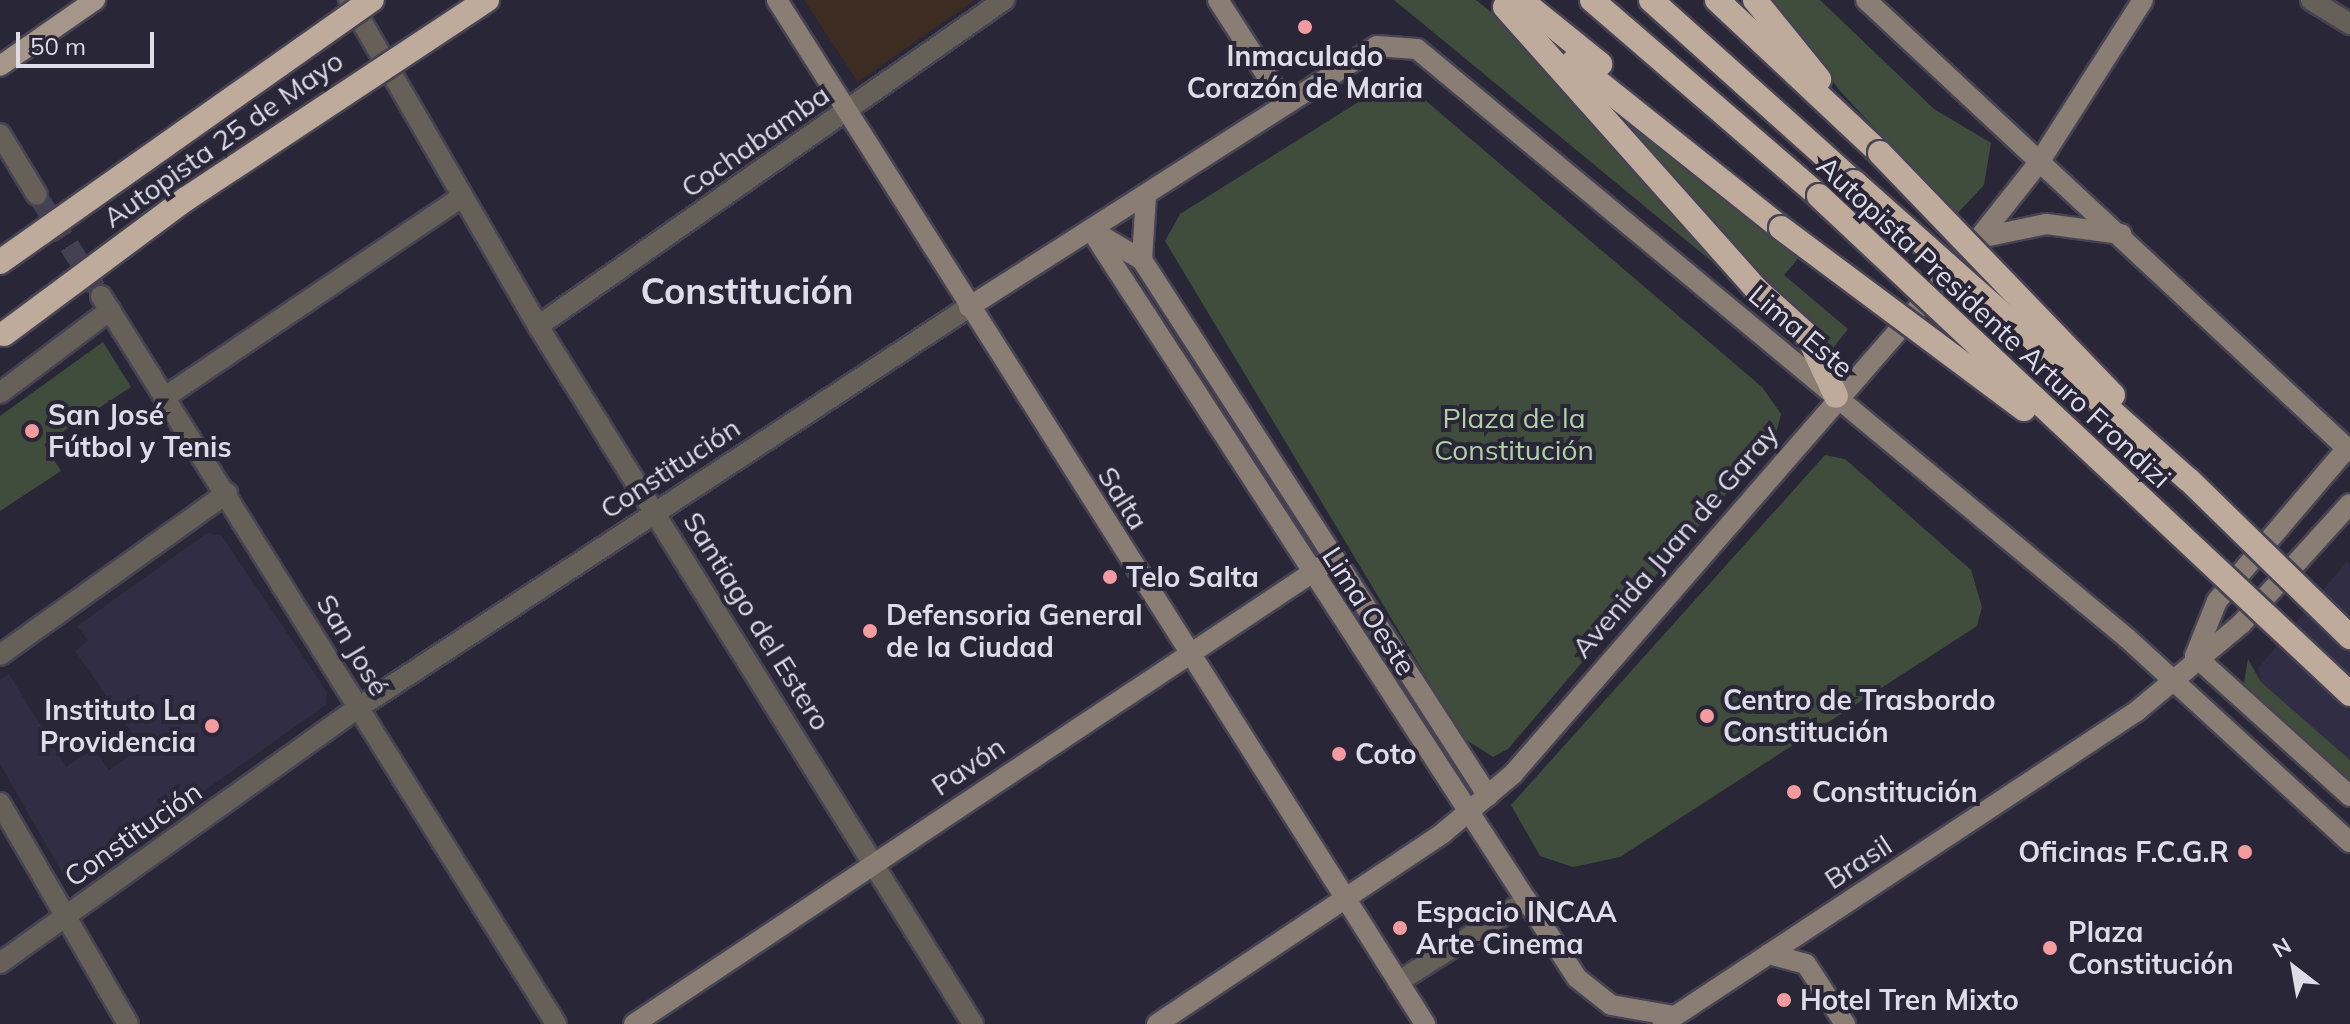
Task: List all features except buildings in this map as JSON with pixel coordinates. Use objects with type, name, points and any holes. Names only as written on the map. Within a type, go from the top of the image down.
[{"type":"highway","name":"Autopista 25 de Mayo","points":[[0,262],[372,0]]},
{"type":"highway","name":"Autopista 25 de Mayo","points":[[1,336],[186,199],[487,0]]},
{"type":"highway","name":"Autopista Presidente Arturo Frondizi","points":[[1651,0],[2189,480],[2350,637]]},
{"type":"highway","points":[[1717,0],[1835,105],[2024,295],[2189,480]]},
{"type":"highway","points":[[1755,0],[1798,47],[1835,105]]},
{"type":"highway","points":[[1508,2],[1950,356],[2091,456]]},
{"type":"highway","points":[[1508,2],[1756,289],[1808,336],[1836,396]]},
{"type":"highway","name":"Autopista Presidente Arturo Frondizi","points":[[1600,6],[1819,196],[2091,456],[2350,694]]},
{"type":"main road","points":[[0,66],[95,0]]},
{"type":"main road","name":"Salta","points":[[777,0],[1425,1024]]},
{"type":"main road","points":[[1218,0],[1285,104]]},
{"type":"main road","points":[[1866,0],[2124,235],[2349,450]]},
{"type":"main road","name":"Avenida Juan de Garay","points":[[1157,1024],[1346,899],[1488,796],[1836,396],[1979,238],[2040,161],[2143,0]]},
{"type":"main road","name":"Constitución","points":[[969,307],[1285,104],[1386,45]]},
{"type":"main road","name":"Lima Este","points":[[1386,45],[1430,56],[2173,678],[2350,842]]},
{"type":"main road","points":[[1142,260],[1146,195]]},
{"type":"main road","points":[[1979,238],[2046,224],[2124,235]]},
{"type":"main road","name":"Lima Oeste","points":[[1091,230],[1142,260],[1488,796]]},
{"type":"main road","name":"Lima Oeste","points":[[1091,230],[1466,814],[1591,994],[1611,1005],[1668,1020]]},
{"type":"main road","name":"Brasil","points":[[2195,656],[2217,601],[2349,450]]},
{"type":"main road","name":"Brasil","points":[[1668,1020],[2137,711],[2195,656],[2241,624],[2350,504]]},
{"type":"main road","name":"Pavón","points":[[634,1024],[1334,558]]},
{"type":"main road","points":[[2195,656],[2350,796]]},
{"type":"main road","points":[[1769,954],[1806,964],[1845,1024]]},
{"type":"street","name":"Santiago del Estero","points":[[349,0],[538,326],[875,861],[973,1024]]},
{"type":"street","name":"Cochabamba","points":[[538,326],[1004,0]]},
{"type":"street","points":[[2311,0],[2350,24]]},
{"type":"street","points":[[0,134],[37,195]]},
{"type":"street","points":[[165,397],[462,197]]},
{"type":"street","name":"San José","points":[[0,393],[105,303],[227,493],[556,1024]]},
{"type":"street","name":"Constitución","points":[[0,963],[358,708],[969,307]]},
{"type":"street","points":[[0,655],[227,493]]},
{"type":"street","points":[[0,803],[128,1024]]},
{"type":"street","points":[[1398,982],[1527,900]]},
{"type":"shaded area","points":[[804,0],[975,0],[858,82]]},
{"type":"shaded area","name":"Instituto La Providencia","points":[[207,533],[222,536],[327,692],[326,705],[177,810],[171,802],[155,813],[160,822],[77,881],[65,878],[0,764],[0,680],[9,674],[66,767],[94,749],[109,770],[142,747],[75,651],[88,641],[77,626]]},
{"type":"shaded area","points":[[2347,561],[2350,564],[2350,760],[2261,682],[2258,668]]},
{"type":"green space","points":[[1394,0],[1476,0],[1536,48],[1744,288]]},
{"type":"green space","points":[[1770,0],[1820,0],[1934,109],[1991,143],[1984,185],[1956,215],[1841,92]]},
{"type":"green space","name":"Plaza de la Constitución","points":[[1405,83],[1762,387],[1781,414],[1775,437],[1508,749],[1493,757],[1463,738],[1165,241],[1180,214],[1384,86]]},
{"type":"green space","points":[[1602,100],[1801,255],[1784,275],[1848,329],[1833,348],[1819,342]]},
{"type":"green space","name":"San José Fútbol y Tenis","points":[[103,342],[131,387],[44,444],[61,471],[0,511],[0,416]]},
{"type":"green space","points":[[1825,455],[1845,459],[1971,570],[1982,607],[1977,626],[1620,857],[1573,867],[1540,856],[1511,805]]},
{"type":"green space","points":[[2248,659],[2261,682],[2350,760],[2350,783],[2243,688]]},
{"type":"tunnel","points":[[37,195],[101,296]]},
{"type":"place","name":"Inmaculado Corazón de Maria","points":[[1305,27]]},
{"type":"place","name":"San José Fútbol y Tenis","points":[[32,431]]},
{"type":"place","name":"Telo Salta","points":[[1110,577]]},
{"type":"place","name":"Defensoria General de la Ciudad","points":[[870,631]]},
{"type":"place","name":"Centro de Trasbordo Constitución","points":[[1707,716]]},
{"type":"place","name":"Instituto La Providencia","points":[[212,726]]},
{"type":"place","name":"Coto","points":[[1339,754]]},
{"type":"place","name":"Constitución","points":[[1794,792]]},
{"type":"place","name":"Oficinas F.C.G.R","points":[[2245,852]]},
{"type":"place","name":"Espacio INCAA Arte Cinema","points":[[1400,928]]},
{"type":"place","name":"Plaza Constitución","points":[[2050,948]]},
{"type":"place","name":"Hotel Tren Mixto","points":[[1784,1000]]},
{"type":"district","name":"Constitución","points":[[747,291]]}]
